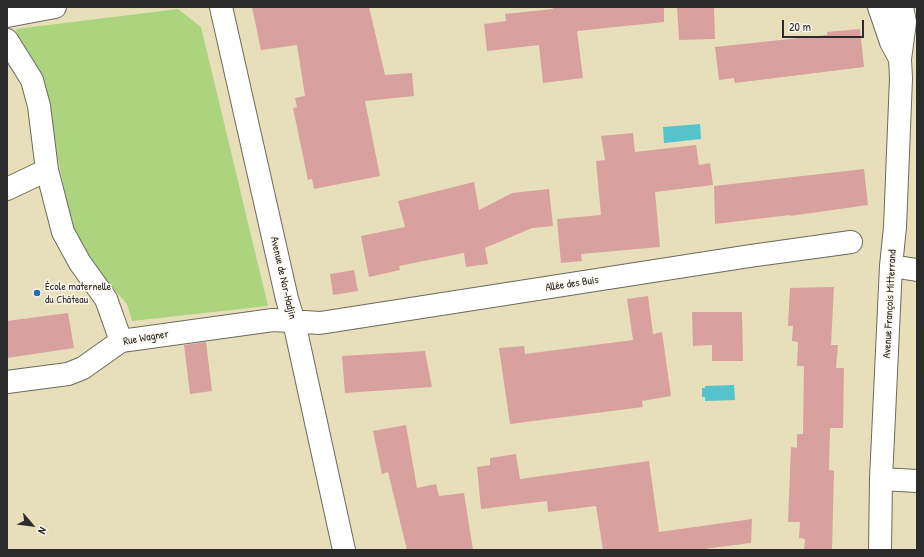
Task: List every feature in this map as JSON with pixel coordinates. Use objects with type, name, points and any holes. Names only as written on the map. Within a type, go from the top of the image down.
[{"type":"street","points":[[7,16],[55,7]]},
{"type":"street","name":"Avenue de Nor-Hadjin","points":[[222,7],[344,550]]},
{"type":"street","name":"Avenue François Mitterrand","points":[[879,7],[891,42],[909,59]]},
{"type":"street","name":"Avenue François Mitterrand","points":[[880,550],[881,479],[891,266],[895,227],[901,78],[909,59],[902,7]]},
{"type":"street","points":[[7,40],[32,80],[39,106],[47,170],[63,232],[80,263],[106,299],[121,341]]},
{"type":"street","points":[[7,189],[47,170]]},
{"type":"street","name":"Allée des Buis","points":[[294,322],[320,323],[742,257],[851,242]]},
{"type":"street","points":[[891,266],[917,270]]},
{"type":"street","name":"Rue Wagner","points":[[7,382],[68,374],[83,368],[121,341],[273,320],[294,322]]},
{"type":"street","points":[[881,479],[917,481]]},
{"type":"green space","points":[[178,9],[201,27],[268,306],[132,321],[127,304],[87,259],[72,227],[53,135],[19,42],[16,29]]},
{"type":"water","points":[[700,124],[701,139],[664,143],[663,127]]},
{"type":"water","points":[[734,385],[735,400],[705,401],[705,397],[702,397],[702,388],[705,388],[705,386]]},
{"type":"building","points":[[252,7],[369,7],[385,75],[412,73],[414,96],[365,101],[380,176],[314,189],[312,179],[308,180],[293,108],[297,107],[295,98],[305,96],[297,45],[261,50]]},
{"type":"building","points":[[552,7],[664,7],[664,22],[577,31],[583,78],[543,83],[539,45],[487,51],[484,24],[506,21],[505,14],[553,9]]},
{"type":"building","points":[[677,7],[714,7],[715,39],[679,40]]},
{"type":"building","points":[[860,29],[864,67],[735,83],[734,78],[719,80],[715,47],[827,35],[827,32]]},
{"type":"building","points":[[633,133],[635,152],[696,145],[699,165],[710,163],[713,185],[655,192],[660,247],[581,254],[582,261],[561,263],[557,219],[601,215],[596,161],[605,160],[601,136]]},
{"type":"building","points":[[864,169],[868,205],[790,216],[715,224],[714,186]]},
{"type":"building","points":[[474,182],[479,210],[512,193],[549,189],[553,226],[532,228],[485,248],[488,264],[466,267],[464,253],[399,266],[400,270],[369,277],[361,236],[405,227],[398,201]]},
{"type":"building","points":[[354,270],[358,291],[333,295],[330,274]]},
{"type":"building","points":[[834,287],[831,345],[838,345],[836,368],[844,368],[843,428],[830,428],[829,470],[834,471],[832,550],[804,550],[805,539],[799,538],[800,522],[788,522],[791,447],[797,448],[797,434],[803,434],[804,366],[797,366],[798,342],[792,341],[793,326],[788,326],[790,288]]},
{"type":"building","points":[[648,296],[653,334],[662,332],[671,396],[642,401],[643,407],[510,424],[499,348],[524,346],[525,354],[633,340],[627,299]]},
{"type":"building","points":[[692,312],[742,312],[743,361],[712,361],[712,345],[693,346]]},
{"type":"building","points":[[68,313],[74,348],[7,358],[7,321]]},
{"type":"building","points":[[206,342],[212,391],[190,394],[184,345]]},
{"type":"building","points":[[425,351],[432,387],[345,393],[342,356]]},
{"type":"building","points":[[406,425],[417,488],[436,484],[439,496],[464,493],[473,550],[407,550],[388,472],[382,474],[373,431]]},
{"type":"building","points":[[516,454],[520,479],[649,461],[659,532],[752,519],[751,543],[696,550],[603,550],[596,506],[548,512],[547,501],[481,509],[477,467],[490,465],[490,458]]},
{"type":"place","name":"École maternelle du Château","points":[[37,293]]}]
